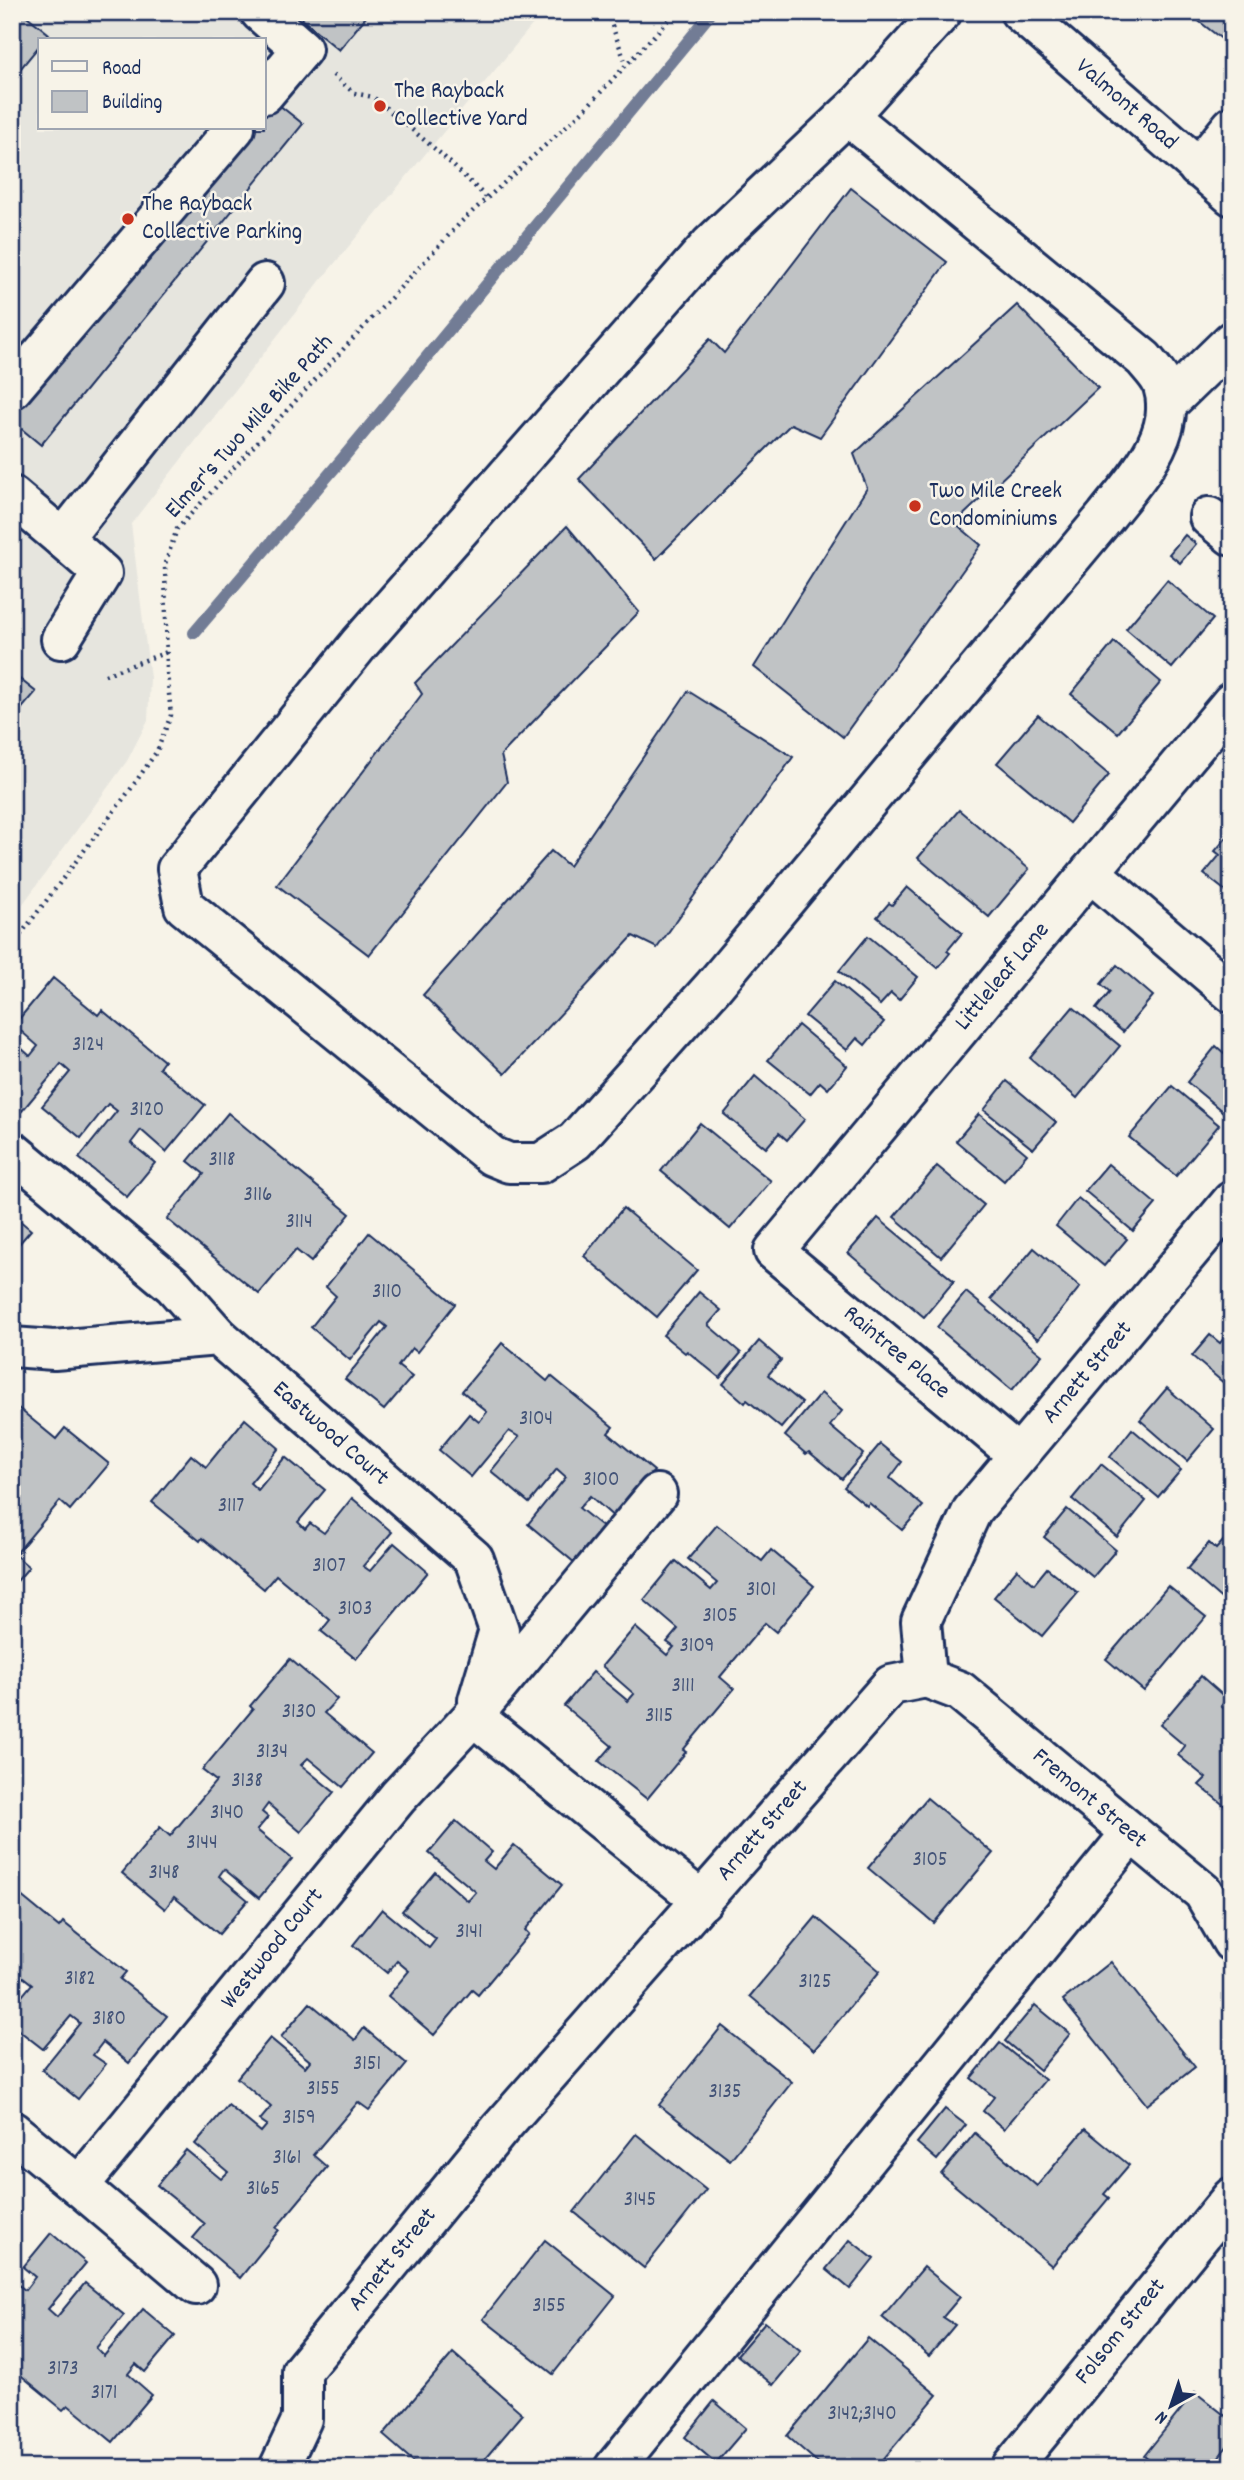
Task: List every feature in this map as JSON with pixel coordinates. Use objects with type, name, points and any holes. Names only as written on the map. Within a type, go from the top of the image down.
[{"type":"street","points":[[260,12],[302,49],[266,92]]},
{"type":"street","points":[[847,115],[1144,359],[1163,384],[1166,405],[1163,427],[1143,468],[1106,516],[713,987],[575,1141],[541,1163],[509,1163],[492,1156],[184,906],[177,869],[360,643],[710,245],[847,115],[942,12]]},
{"type":"street","name":"Valmont Road","points":[[1020,12],[1232,196]]},
{"type":"street","points":[[1198,168],[1232,126]]},
{"type":"street","points":[[12,389],[233,130]]},
{"type":"street","points":[[63,539],[265,283]]},
{"type":"street","points":[[1166,405],[1232,341]]},
{"type":"street","points":[[12,496],[102,573],[61,639]]},
{"type":"street","name":"Littleleaf Lane","points":[[774,1251],[1232,702]]},
{"type":"street","points":[[1090,872],[1232,993]]},
{"type":"street","name":"Eastwood Court","points":[[12,1151],[173,1285],[218,1336],[474,1559],[499,1629],[473,1716]]},
{"type":"street","name":"Arnett Street","points":[[279,2468],[302,2419],[302,2371],[500,2129],[891,1685],[926,1678],[921,1621],[972,1511],[1232,1201]]},
{"type":"street","name":"Raintree Place","points":[[774,1251],[1018,1455]]},
{"type":"street","points":[[12,1347],[54,1350],[218,1336]]},
{"type":"street","name":"Westwood Court","points":[[79,2186],[398,1797],[473,1716],[657,1494]]},
{"type":"street","name":"Fremont Street","points":[[926,1678],[960,1691],[1203,1892],[1232,1942]]},
{"type":"street","points":[[473,1716],[702,1901]]},
{"type":"street","points":[[614,2468],[1131,1833]]},
{"type":"street","points":[[12,2131],[196,2285]]},
{"type":"street","name":"Folsom Street","points":[[1011,2468],[1232,2197]]},
{"type":"path","points":[[611,12],[610,20],[626,65]]},
{"type":"path","name":"Elmer's Two Mile Bike Path","points":[[12,946],[157,751],[171,715],[165,564],[177,529],[461,222],[584,110],[676,12]]},
{"type":"path","points":[[302,49],[354,93],[373,97],[441,154],[486,197]]},
{"type":"path","points":[[105,675],[167,652]]},
{"type":"shaded area","points":[[12,12],[543,12],[320,281],[131,524],[150,678],[148,720],[127,761],[12,919]]},
{"type":"building","points":[[12,12],[22,12],[49,34],[46,38],[38,38],[38,47],[12,79]]},
{"type":"building","points":[[307,12],[370,12],[339,50],[302,19]]},
{"type":"building","points":[[1187,12],[1232,12],[1232,47]]},
{"type":"building","points":[[269,97],[303,124],[41,445],[12,421],[12,412],[242,130],[266,130],[266,100]]},
{"type":"building","points":[[851,188],[947,262],[820,437],[791,424],[656,559],[579,479],[710,339],[724,353]]},
{"type":"building","name":"Two Mile Creek Condominiums","points":[[1017,305],[1098,388],[955,523],[981,545],[843,737],[754,667],[867,488],[854,454]]},
{"type":"building","points":[[567,526],[639,612],[501,755],[507,782],[369,955],[277,885],[422,694],[415,683]]},
{"type":"building","points":[[1185,535],[1196,544],[1180,563],[1169,554]]},
{"type":"building","points":[[1167,580],[1213,619],[1172,668],[1126,629]]},
{"type":"building","points":[[1114,642],[1161,682],[1118,733],[1071,694]]},
{"type":"building","points":[[12,673],[36,692],[12,720]]},
{"type":"building","points":[[688,691],[793,757],[657,948],[633,936],[505,1074],[423,995],[551,851],[569,866]]},
{"type":"building","points":[[1038,715],[1109,775],[1069,823],[997,763]]},
{"type":"building","points":[[959,810],[1029,869],[989,917],[918,858]]},
{"type":"building","points":[[1232,831],[1232,896],[1204,874],[1220,855],[1215,851]]},
{"type":"building","points":[[907,887],[962,933],[947,951],[950,953],[938,968],[877,917],[889,903],[892,905]]},
{"type":"building","points":[[868,936],[918,977],[899,1000],[891,993],[880,1005],[839,971]]},
{"type":"building","points":[[1117,965],[1153,996],[1123,1032],[1096,1009],[1110,992],[1101,984]]},
{"type":"building","points":[[53,978],[98,1015],[102,1010],[164,1061],[159,1068],[205,1105],[166,1152],[141,1130],[131,1143],[155,1163],[127,1197],[79,1158],[117,1111],[108,1104],[81,1138],[42,1106],[70,1072],[61,1064],[22,1111],[12,1103],[12,1058],[21,1048],[30,1056],[38,1046],[14,1025]]},
{"type":"building","points":[[835,981],[884,1022],[865,1045],[857,1038],[847,1050],[805,1016]]},
{"type":"building","points":[[1073,1007],[1120,1046],[1077,1098],[1030,1058]]},
{"type":"building","points":[[798,1025],[847,1066],[828,1089],[820,1082],[810,1094],[768,1060]]},
{"type":"building","points":[[1216,1046],[1232,1060],[1232,1111],[1228,1116],[1187,1082]]},
{"type":"building","points":[[755,1076],[805,1119],[787,1140],[779,1133],[766,1148],[724,1114]]},
{"type":"building","points":[[1007,1081],[1056,1122],[1033,1149],[984,1110]]},
{"type":"building","points":[[1172,1086],[1219,1125],[1176,1176],[1129,1137]]},
{"type":"building","points":[[228,1113],[350,1214],[311,1262],[296,1250],[259,1294],[167,1219],[204,1174],[188,1161]]},
{"type":"building","points":[[979,1114],[1027,1154],[1004,1181],[956,1141]]},
{"type":"building","points":[[700,1123],[771,1181],[730,1229],[661,1171]]},
{"type":"building","points":[[1108,1164],[1156,1204],[1133,1231],[1085,1191]]},
{"type":"building","points":[[937,1166],[984,1205],[941,1257],[894,1217]]},
{"type":"building","points":[[1078,1198],[1127,1239],[1104,1266],[1056,1226]]},
{"type":"building","points":[[623,1208],[697,1270],[657,1317],[584,1256]]},
{"type":"building","points":[[12,1214],[31,1230],[12,1252]]},
{"type":"building","points":[[878,1218],[954,1281],[924,1317],[848,1253]]},
{"type":"building","points":[[369,1233],[455,1304],[417,1352],[412,1348],[398,1366],[412,1377],[384,1410],[345,1379],[387,1327],[381,1322],[350,1360],[311,1327],[336,1296],[326,1287]]},
{"type":"building","points":[[1034,1248],[1080,1287],[1038,1339],[991,1299]]},
{"type":"building","points":[[699,1292],[721,1310],[708,1325],[741,1353],[720,1378],[663,1335]]},
{"type":"building","points":[[966,1292],[1042,1355],[1012,1390],[937,1327]]},
{"type":"building","points":[[1230,1330],[1232,1390],[1192,1356],[1210,1335],[1220,1343]]},
{"type":"building","points":[[759,1341],[781,1360],[768,1375],[802,1403],[781,1428],[723,1384]]},
{"type":"building","points":[[502,1343],[547,1381],[551,1376],[613,1427],[608,1433],[654,1471],[615,1518],[590,1496],[579,1508],[604,1528],[575,1563],[528,1524],[566,1477],[557,1469],[529,1503],[491,1471],[519,1437],[509,1431],[471,1477],[439,1450],[469,1414],[479,1422],[487,1412],[462,1391]]},
{"type":"building","points":[[1167,1388],[1214,1429],[1187,1461],[1140,1420]]},
{"type":"building","points":[[821,1393],[842,1411],[830,1426],[863,1454],[842,1479],[785,1436]]},
{"type":"building","points":[[12,1403],[56,1439],[65,1428],[109,1464],[70,1510],[60,1501],[15,1555],[29,1567],[12,1587]]},
{"type":"building","points":[[245,1419],[279,1448],[250,1483],[258,1490],[285,1457],[325,1490],[298,1522],[305,1529],[310,1523],[324,1533],[352,1498],[392,1532],[363,1566],[370,1571],[394,1543],[428,1572],[356,1659],[321,1631],[330,1620],[276,1575],[264,1589],[202,1538],[200,1541],[152,1502],[191,1455],[206,1467]]},
{"type":"building","points":[[1132,1429],[1181,1470],[1158,1497],[1110,1457]]},
{"type":"building","points":[[880,1444],[902,1462],[890,1478],[923,1506],[902,1530],[844,1487]]},
{"type":"building","points":[[1101,1464],[1146,1501],[1117,1537],[1072,1499]]},
{"type":"building","points":[[1067,1509],[1116,1550],[1093,1577],[1044,1537]]},
{"type":"building","points":[[717,1525],[762,1561],[771,1550],[814,1586],[776,1632],[765,1623],[720,1677],[734,1689],[683,1750],[686,1752],[647,1799],[599,1761],[612,1746],[564,1706],[593,1672],[628,1701],[634,1694],[602,1666],[635,1627],[667,1655],[674,1647],[667,1642],[678,1629],[644,1600],[676,1561],[711,1590],[717,1583],[688,1559]]},
{"type":"building","points":[[1232,1531],[1232,1608],[1187,1569],[1209,1543],[1216,1549]]},
{"type":"building","points":[[1047,1568],[1078,1593],[1042,1636],[994,1597],[1017,1569],[1034,1584]]},
{"type":"building","points":[[1168,1586],[1206,1617],[1144,1691],[1106,1659]]},
{"type":"building","points":[[290,1659],[337,1699],[324,1713],[372,1753],[343,1787],[308,1758],[301,1765],[334,1792],[301,1832],[268,1804],[262,1812],[268,1817],[257,1830],[292,1859],[259,1898],[224,1869],[219,1876],[248,1900],[219,1934],[174,1897],[165,1909],[122,1873],[160,1827],[170,1836],[216,1781],[202,1770],[253,1709],[250,1706]]},
{"type":"building","points":[[1201,1676],[1227,1699],[1221,1706],[1232,1715],[1232,1801],[1226,1807],[1199,1785],[1206,1778],[1178,1755],[1185,1746],[1160,1725]]},
{"type":"building","points":[[927,1798],[993,1853],[934,1923],[868,1868]]},
{"type":"building","points":[[456,1821],[492,1852],[484,1861],[494,1869],[514,1845],[562,1885],[525,1930],[529,1934],[478,1995],[472,1990],[434,2035],[388,1996],[409,1971],[397,1961],[387,1973],[353,1945],[382,1909],[429,1948],[436,1939],[402,1911],[435,1872],[468,1901],[476,1892],[429,1853]]},
{"type":"building","points":[[14,1890],[59,1927],[63,1922],[126,1972],[120,1979],[167,2016],[129,2063],[103,2042],[93,2055],[106,2064],[78,2099],[42,2070],[80,2023],[71,2016],[43,2049],[12,2025],[12,2008],[32,1984],[23,1977],[12,1990]]},
{"type":"building","points":[[816,1917],[880,1971],[814,2050],[750,1996]]},
{"type":"building","points":[[1111,1962],[1195,2067],[1147,2105],[1063,2000]]},
{"type":"building","points":[[310,2003],[355,2040],[364,2028],[407,2064],[369,2110],[358,2102],[313,2155],[327,2167],[276,2228],[279,2230],[240,2278],[193,2238],[205,2224],[157,2185],[186,2150],[221,2179],[228,2172],[195,2144],[228,2105],[261,2132],[267,2125],[260,2120],[271,2107],[237,2078],[270,2038],[305,2067],[310,2061],[281,2037]]},
{"type":"building","points":[[1035,2005],[1070,2034],[1040,2070],[1005,2041]]},
{"type":"building","points":[[722,2026],[792,2082],[730,2160],[659,2105]]},
{"type":"building","points":[[1000,2043],[1045,2080],[1004,2129],[983,2111],[994,2097],[971,2078]]},
{"type":"building","points":[[945,2109],[966,2125],[937,2160],[917,2143]]},
{"type":"building","points":[[1085,2129],[1129,2165],[1104,2194],[1109,2198],[1052,2266],[941,2174],[975,2133],[1037,2186]]},
{"type":"building","points":[[636,2134],[706,2190],[644,2268],[574,2212]]},
{"type":"building","points":[[51,2233],[86,2263],[48,2309],[57,2317],[85,2283],[124,2315],[96,2348],[104,2356],[143,2309],[175,2336],[145,2372],[136,2364],[128,2374],[152,2395],[113,2442],[68,2405],[63,2410],[12,2368],[12,2280],[25,2290],[35,2277],[23,2267]]},
{"type":"building","points":[[545,2240],[615,2296],[553,2374],[483,2319]]},
{"type":"building","points":[[850,2240],[874,2259],[850,2289],[826,2269]]},
{"type":"building","points":[[924,2267],[960,2297],[943,2317],[955,2325],[929,2356],[882,2317]]},
{"type":"building","points":[[765,2322],[801,2351],[773,2385],[737,2355]]},
{"type":"building","points":[[868,2338],[937,2395],[876,2468],[824,2468],[787,2436]]},
{"type":"building","points":[[453,2353],[523,2414],[477,2468],[421,2468],[383,2435]]},
{"type":"building","points":[[1195,2392],[1232,2421],[1232,2440],[1210,2468],[1159,2468],[1144,2456]]},
{"type":"building","points":[[714,2401],[746,2428],[716,2463],[685,2437]]},
{"type":"waterway","points":[[194,633],[343,458],[712,12]]},
{"type":"place","name":"The Rayback Collective Yard","points":[[380,106]]},
{"type":"place","name":"The Rayback Collective Parking","points":[[128,219]]},
{"type":"place","name":"Two Mile Creek Condominiums","points":[[915,506]]}]
